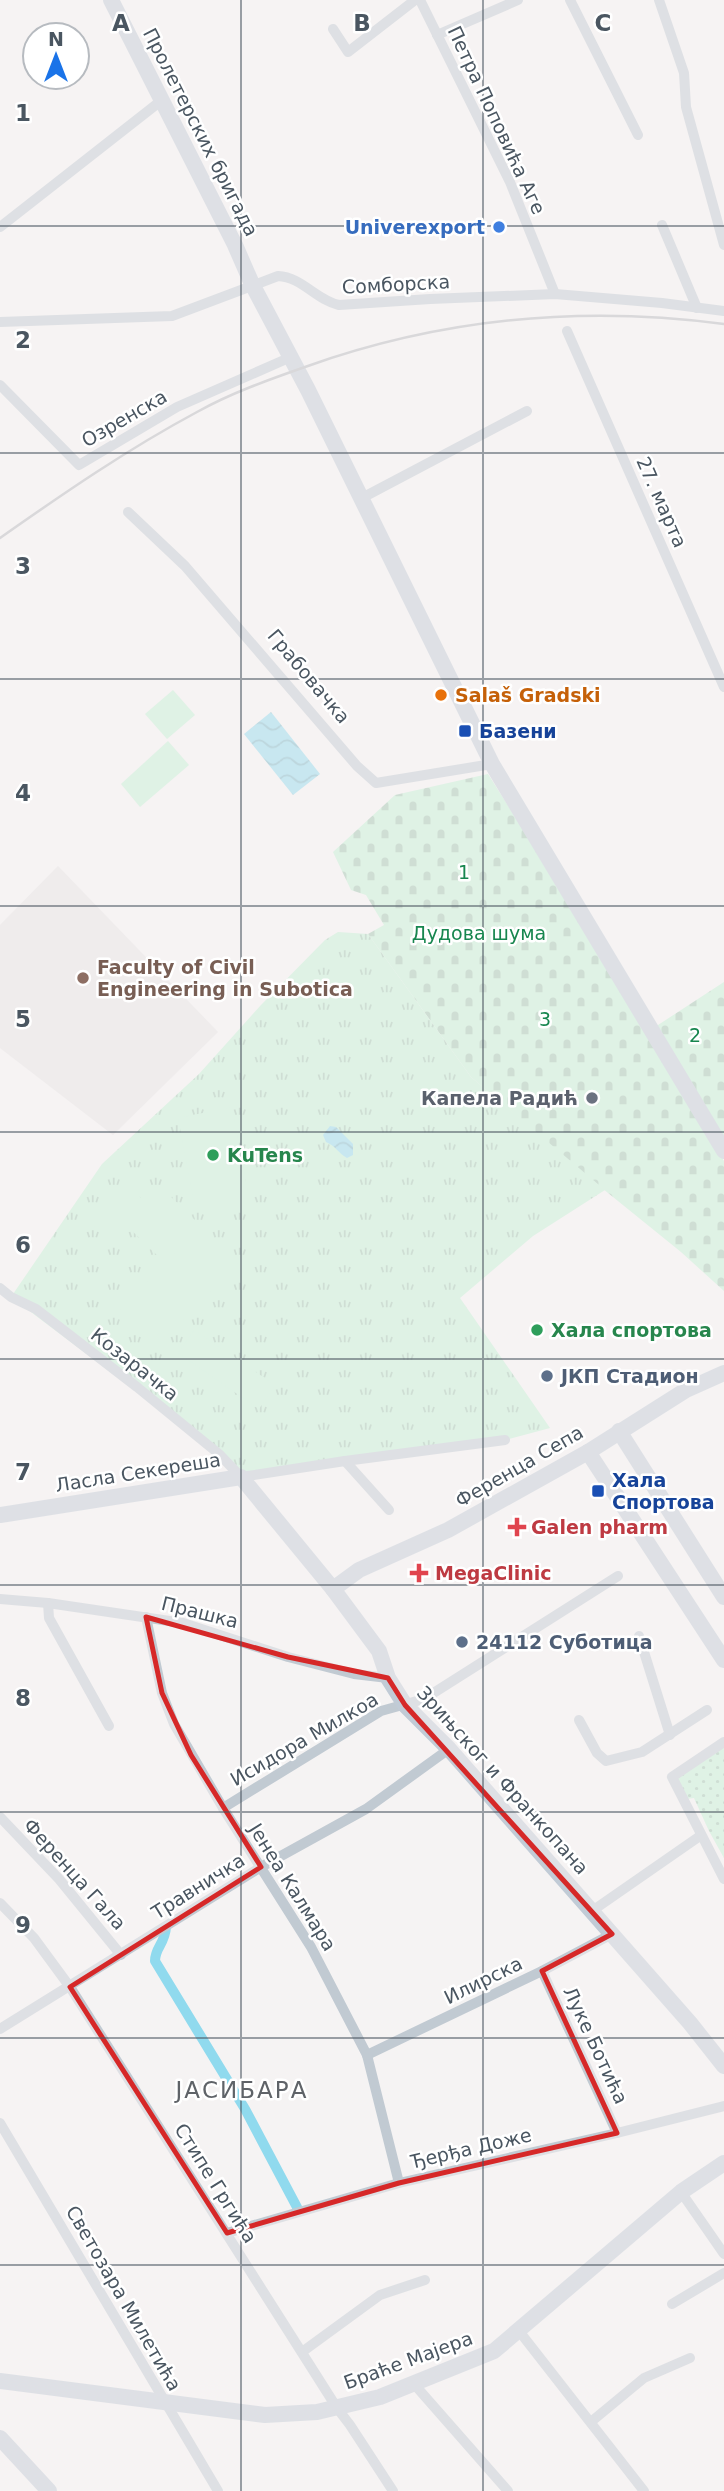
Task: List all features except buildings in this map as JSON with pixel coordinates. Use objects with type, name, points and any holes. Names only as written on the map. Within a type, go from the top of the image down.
[{"type":"street","name":"Пролетерских бригада","points":[[111,0],[235,245],[252,285]]},
{"type":"street","points":[[333,29],[348,52],[418,0]]},
{"type":"street","name":"Петра Поповића Аге","points":[[418,0],[510,182],[555,294]]},
{"type":"street","points":[[437,35],[518,0]]},
{"type":"street","points":[[570,0],[638,135]]},
{"type":"street","points":[[659,0],[684,73],[686,107],[724,245]]},
{"type":"street","points":[[0,227],[162,100]]},
{"type":"street","points":[[662,225],[697,308]]},
{"type":"street","name":"Сомборска","points":[[0,322],[172,316],[274,277],[288,277],[329,302],[344,306],[430,299],[555,294],[724,311]]},
{"type":"street","points":[[252,285],[492,764],[724,1152]]},
{"type":"street","name":"27. марта","points":[[567,331],[724,687]]},
{"type":"street","name":"Озренска","points":[[0,385],[79,465],[177,407],[290,357]]},
{"type":"street","points":[[360,499],[527,411]]},
{"type":"street","name":"Грабовачка","points":[[128,512],[185,566],[357,766],[376,783],[492,764]]},
{"type":"street","name":"Козарачка","points":[[0,1288],[36,1309],[137,1388],[219,1454],[241,1477]]},
{"type":"street","name":"Ференца Сепа","points":[[333,1589],[359,1570],[448,1530],[588,1452],[686,1390],[724,1373]]},
{"type":"street","points":[[619,1431],[724,1597]]},
{"type":"street","name":"Ференца Сепа","points":[[241,1477],[505,1440]]},
{"type":"street","points":[[588,1452],[724,1660]]},
{"type":"street","points":[[345,1461],[389,1510]]},
{"type":"street","name":"Ласла Секереша","points":[[0,1515],[241,1477]]},
{"type":"street","name":"Зрињског и Франкопана","points":[[241,1477],[333,1589],[379,1651],[388,1678],[405,1704],[449,1749],[592,1911],[724,2066]]},
{"type":"street","name":"Исидора Милкоа","points":[[223,1808],[382,1711],[424,1699],[618,1576]]},
{"type":"street","name":"Прашка","points":[[0,1599],[48,1603],[183,1623],[288,1657],[388,1678]]},
{"type":"street","points":[[48,1603],[49,1618],[109,1726]]},
{"type":"street","name":"Јенеа Калмара","points":[[146,1617],[162,1693],[174,1724],[223,1808],[311,1947],[367,2055],[399,2183]]},
{"type":"street","points":[[639,1636],[670,1735]]},
{"type":"street","points":[[579,1720],[597,1752],[606,1761],[642,1752],[707,1710]]},
{"type":"street","points":[[724,1742],[672,1777],[724,1879]]},
{"type":"street","name":"Травничка","points":[[0,2029],[261,1867],[366,1809],[449,1749]]},
{"type":"street","name":"Ференца Гала","points":[[0,1817],[59,1879],[121,1955]]},
{"type":"street","points":[[592,1911],[700,1836]]},
{"type":"street","name":"Стипе Гргића","points":[[0,1903],[34,1938],[71,1987],[337,2408],[393,2491]]},
{"type":"street","name":"Илирска","points":[[367,2055],[542,1971],[612,1934]]},
{"type":"street","name":"Луке Ботића","points":[[542,1971],[617,2133]]},
{"type":"street","name":"Ђерђа Доже","points":[[227,2232],[399,2183],[724,2106]]},
{"type":"street","name":"Светозара Милетића","points":[[0,2123],[218,2491]]},
{"type":"street","name":"Браће Мајера","points":[[0,2381],[265,2415],[298,2415],[380,2397],[494,2351],[681,2192],[724,2163]]},
{"type":"street","points":[[681,2192],[724,2254]]},
{"type":"street","points":[[672,2304],[724,2273]]},
{"type":"street","points":[[302,2352],[380,2295],[425,2280]]},
{"type":"street","points":[[519,2330],[644,2491]]},
{"type":"street","points":[[592,2421],[644,2378],[690,2358]]},
{"type":"street","points":[[414,2384],[508,2491]]},
{"type":"street","points":[[0,2438],[49,2491]]},
{"type":"highlighted area","points":[[146,1617],[288,1657],[388,1678],[405,1705],[612,1934],[542,1971],[617,2133],[399,2183],[227,2233],[70,1987],[261,1867],[191,1755],[162,1693]]},
{"type":"shaded area","name":"Faculty of Civil Engineering in Subotica","points":[[58,866],[218,1032],[113,1135],[0,1048],[0,925]]},
{"type":"green space","points":[[173,690],[195,715],[167,739],[145,714]]},
{"type":"green space","points":[[168,741],[189,765],[140,807],[121,784]]},
{"type":"green space","name":"Дудова шума","points":[[488,774],[724,1161],[724,1291],[471,1077],[368,934],[384,925],[366,895],[351,890],[333,852],[395,795]]},
{"type":"green space","points":[[338,932],[368,934],[471,1077],[605,1190],[533,1236],[460,1298],[550,1428],[505,1440],[241,1477],[219,1454],[11,1297],[102,1164],[199,1074],[261,1005],[325,940]]},
{"type":"green space","name":"2","points":[[724,982],[724,1139],[655,1027]]},
{"type":"green space","name":"KuTens","points":[[232,1107],[248,1192],[213,1223],[194,1202],[178,1118]]},
{"type":"green space","points":[[128,1186],[148,1204],[163,1189],[199,1224],[163,1261],[127,1226],[111,1242],[91,1223]]},
{"type":"green space","points":[[200,1227],[238,1263],[158,1346],[120,1310]]},
{"type":"green space","points":[[194,1330],[275,1385],[259,1409],[178,1353]]},
{"type":"green space","points":[[724,1745],[724,1858],[694,1798],[686,1799],[675,1777]]},
{"type":"water","points":[[271,712],[320,774],[293,795],[244,734]]},
{"type":"water","points":[[330,1126],[336,1127],[353,1144],[353,1155],[347,1158],[326,1142],[323,1135]]},
{"type":"waterway","points":[[166,1927],[155,1961],[245,2109],[299,2211]]},
{"type":"railway","points":[[0,538],[121,456],[210,405],[264,382],[356,350],[460,327],[564,316],[670,318],[724,324]]},
{"type":"place","name":"Univerexport","points":[[499,227]]},
{"type":"place","name":"Salaš Gradski","points":[[441,695]]},
{"type":"place","name":"Базени","points":[[465,731]]},
{"type":"place","name":"Faculty of Civil Engineering in Subotica","points":[[83,978]]},
{"type":"place","name":"Капела Радић","points":[[592,1098]]},
{"type":"place","name":"KuTens","points":[[213,1155]]},
{"type":"place","name":"Хала спортова","points":[[537,1330]]},
{"type":"place","name":"ЈКП Стадион","points":[[547,1376]]},
{"type":"place","name":"Хала Спортова","points":[[598,1491]]},
{"type":"place","name":"Galen pharm","points":[[517,1527]]},
{"type":"place","name":"MegaClinic","points":[[419,1573]]},
{"type":"place","name":"24112 Суботица","points":[[462,1642]]},
{"type":"district","name":"ЈАСИБАРА","points":[[242,2090]]},
{"type":"park label","name":"1","points":[[464,872]]},
{"type":"park label","name":"3","points":[[545,1019]]}]
